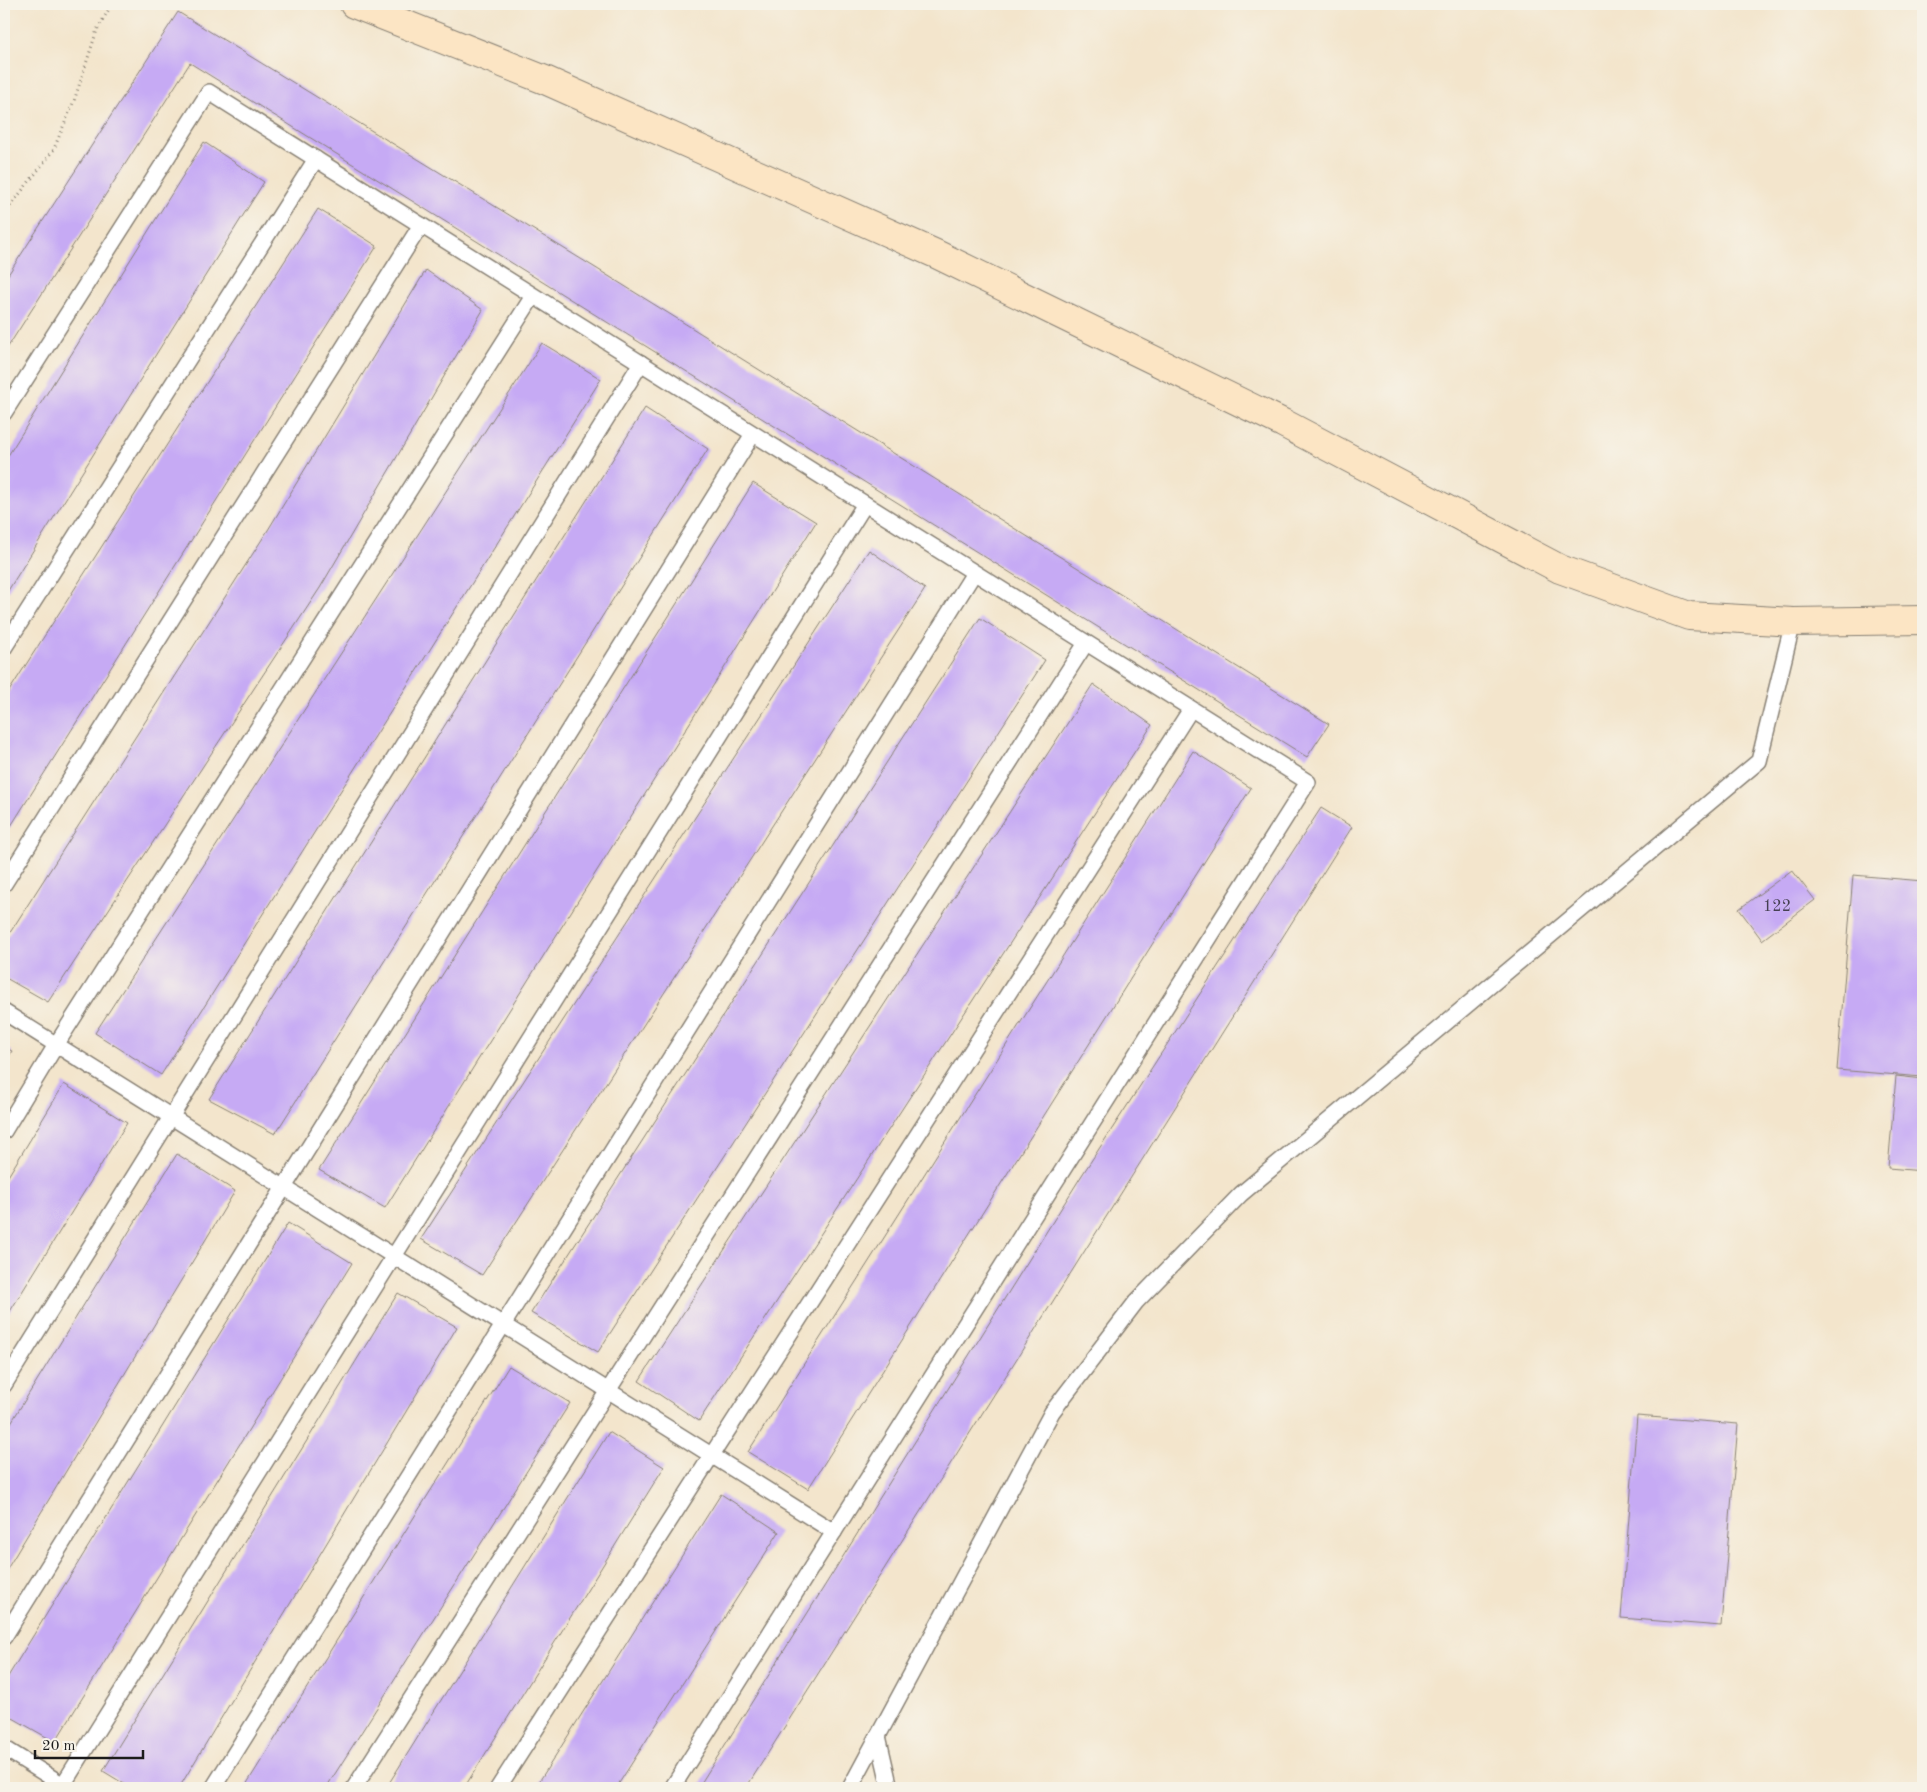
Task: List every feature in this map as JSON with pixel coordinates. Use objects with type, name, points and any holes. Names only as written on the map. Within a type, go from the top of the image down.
[{"type":"street","points":[[354,4],[544,80],[936,254],[1283,423],[1560,569],[1689,616],[1793,622],[1923,620]]},
{"type":"lane","points":[[4,413],[208,92],[1308,782],[672,1788]]},
{"type":"lane","points":[[4,648],[316,159]]},
{"type":"lane","points":[[4,884],[421,225]]},
{"type":"lane","points":[[4,1131],[56,1044],[533,296]]},
{"type":"lane","points":[[4,1385],[641,364]]},
{"type":"lane","points":[[4,1636],[753,434]]},
{"type":"lane","points":[[4,1748],[64,1787],[865,504]]},
{"type":"lane","points":[[213,1788],[974,573]]},
{"type":"lane","points":[[850,1788],[1052,1412],[1136,1302],[1241,1194],[1759,761],[1793,622]]},
{"type":"lane","points":[[354,1788],[1086,644]]},
{"type":"lane","points":[[498,1788],[1191,710]]},
{"type":"lane","points":[[4,1012],[834,1532]]},
{"type":"lane","points":[[878,1736],[890,1788]]},
{"type":"path","points":[[4,214],[53,152],[74,101],[97,30],[112,4]]},
{"type":"building","points":[[178,12],[594,267],[1329,724],[1307,757],[190,63],[4,353],[4,281]]},
{"type":"building","points":[[204,142],[264,182],[4,597],[4,462]]},
{"type":"building","points":[[318,209],[377,246],[4,837],[4,699]]},
{"type":"building","points":[[426,270],[483,310],[320,588],[48,1002],[4,977],[4,942],[268,530]]},
{"type":"building","points":[[542,343],[601,379],[161,1075],[95,1033]]},
{"type":"building","points":[[645,408],[708,449],[275,1134],[209,1099]]},
{"type":"building","points":[[753,483],[816,522],[385,1208],[319,1170]]},
{"type":"building","points":[[869,550],[925,589],[482,1275],[421,1239]]},
{"type":"building","points":[[980,618],[1045,660],[598,1352],[531,1313]]},
{"type":"building","points":[[1093,684],[1152,725],[699,1421],[639,1381]]},
{"type":"building","points":[[1193,751],[1251,788],[808,1489],[748,1452]]},
{"type":"building","points":[[1321,808],[1352,827],[746,1788],[698,1788],[1082,1175]]},
{"type":"building","points":[[1792,870],[1815,900],[1762,940],[1739,909]]},
{"type":"building","points":[[1853,875],[1923,881],[1923,1077],[1837,1070]]},
{"type":"building","points":[[4,1047],[12,1051],[4,1064]]},
{"type":"building","points":[[1896,1076],[1923,1079],[1923,1171],[1888,1168]]},
{"type":"building","points":[[64,1084],[127,1123],[4,1321],[4,1183]]},
{"type":"building","points":[[177,1154],[235,1191],[4,1574],[4,1434]]},
{"type":"building","points":[[288,1223],[352,1263],[55,1742],[4,1713],[4,1683]]},
{"type":"building","points":[[398,1293],[457,1327],[179,1788],[131,1788],[103,1771]]},
{"type":"building","points":[[509,1366],[570,1403],[326,1788],[244,1788]]},
{"type":"building","points":[[1637,1416],[1738,1424],[1721,1626],[1621,1618]]},
{"type":"building","points":[[609,1432],[664,1467],[464,1788],[386,1788]]},
{"type":"building","points":[[721,1494],[779,1532],[616,1788],[535,1788]]},
{"type":"building","points":[[4,1782],[14,1788],[4,1788]]}]
